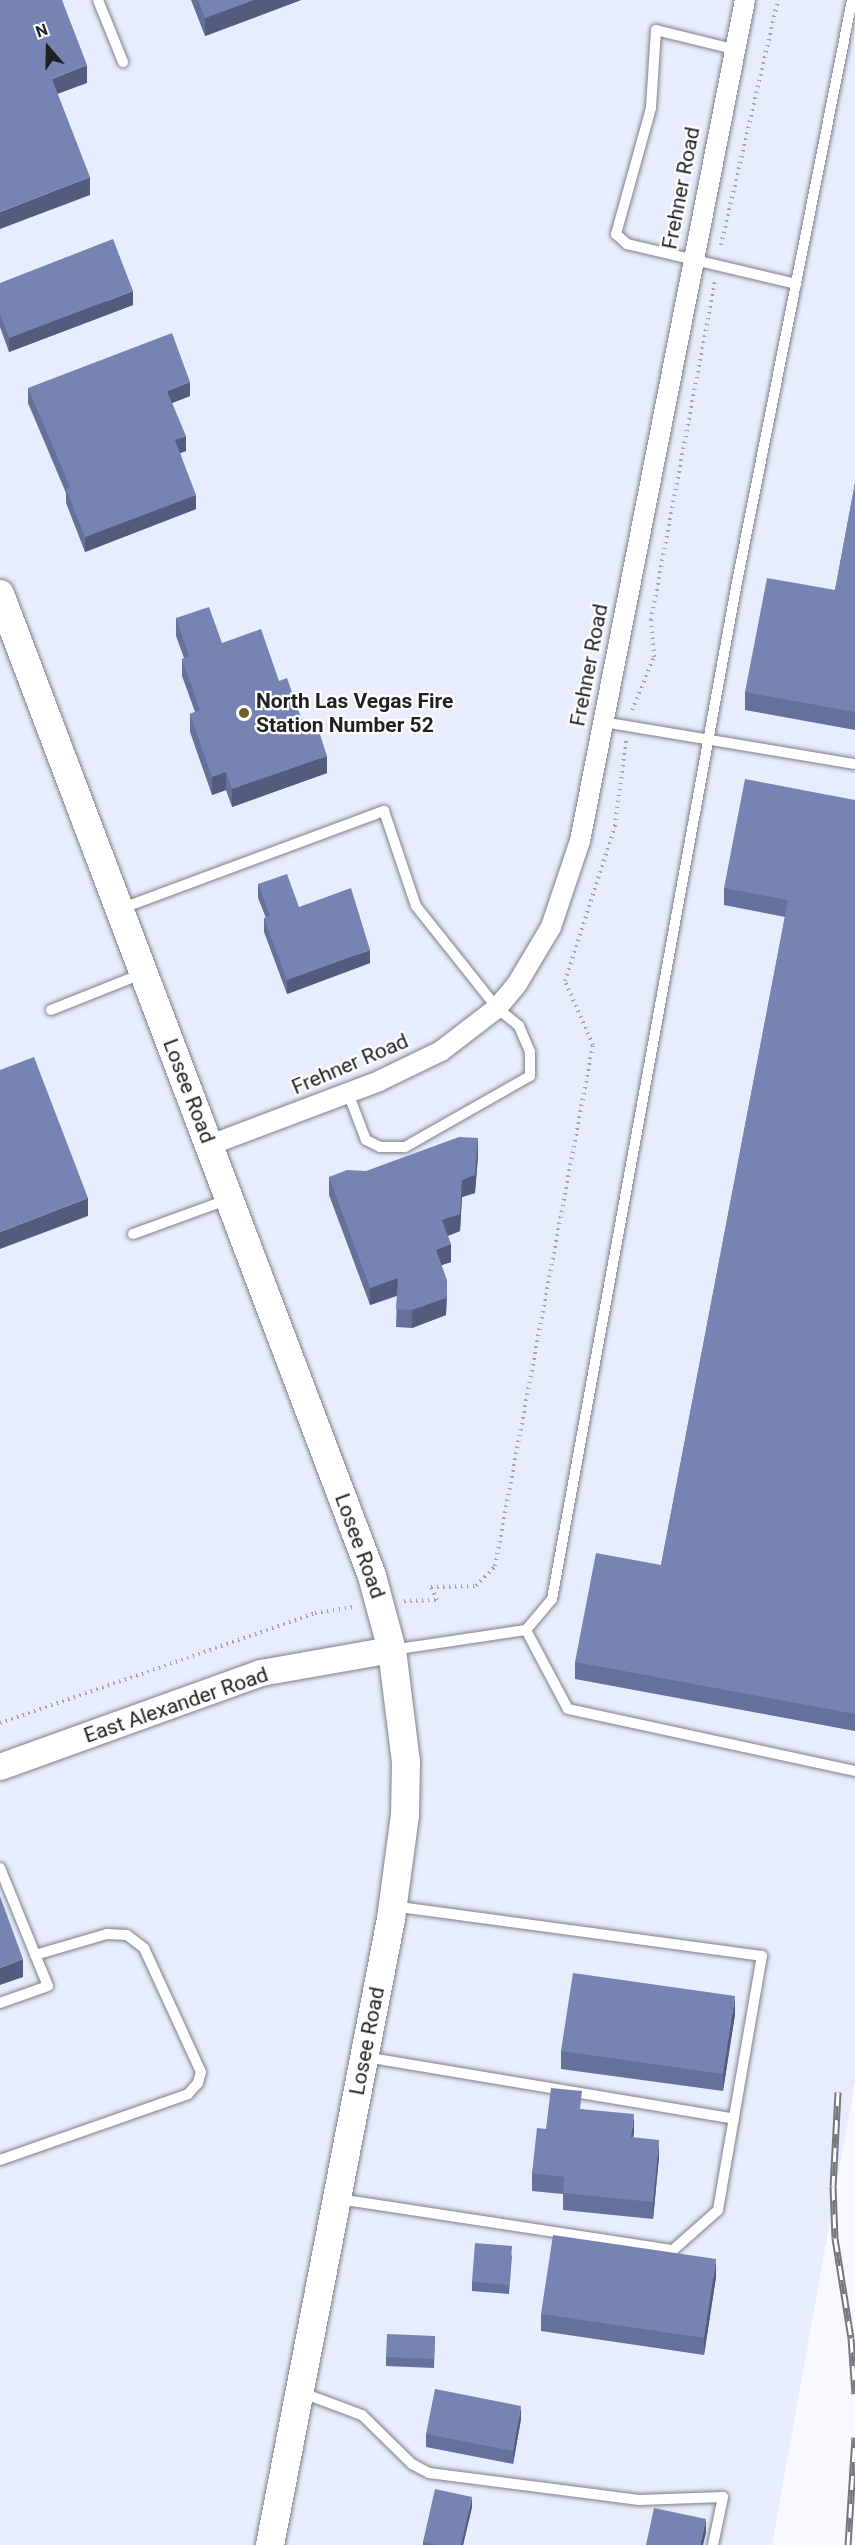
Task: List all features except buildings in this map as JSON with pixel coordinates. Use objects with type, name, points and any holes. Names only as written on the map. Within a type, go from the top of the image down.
[{"type":"main road","name":"Losee Road","points":[[0,594],[372,1576],[392,1650],[406,1761],[405,1815],[392,1906],[273,2543]]},
{"type":"street","name":"Frehner Road","points":[[210,1145],[348,1093],[441,1051],[496,1008],[534,958],[565,892],[603,722],[733,49],[745,0]]},
{"type":"street","name":"East Alexander Road","points":[[0,1767],[261,1673],[392,1650]]},
{"type":"lane","points":[[98,0],[123,62]]},
{"type":"lane","points":[[392,1650],[526,1630],[552,1599],[708,738],[852,0]]},
{"type":"lane","points":[[733,49],[656,30],[651,108],[616,234],[627,244],[796,284]]},
{"type":"lane","points":[[603,722],[855,764]]},
{"type":"lane","points":[[120,910],[384,811],[416,906],[496,1008],[519,1026],[530,1052],[530,1076],[405,1147],[380,1147],[366,1140],[348,1093]]},
{"type":"lane","points":[[51,1010],[144,973]]},
{"type":"lane","points":[[134,1234],[230,1199]]},
{"type":"lane","points":[[526,1630],[568,1709],[855,1771]]},
{"type":"lane","points":[[0,1868],[48,1986],[0,2003]]},
{"type":"lane","points":[[337,2199],[673,2250],[718,2210],[762,1956],[392,1906]]},
{"type":"lane","points":[[0,2160],[188,2094],[198,2083],[201,2072],[144,1948],[127,1935],[107,1934],[35,1955]]},
{"type":"lane","points":[[364,2056],[734,2119]]},
{"type":"lane","points":[[300,2391],[362,2415],[411,2464],[429,2473],[639,2500],[723,2497],[713,2545]]},
{"type":"shaded area","points":[[0,0],[855,0],[855,2082],[772,2545],[0,2545]]},
{"type":"railway","points":[[838,2092],[833,2186],[835,2238],[851,2338],[855,2394]]},
{"type":"railway","points":[[848,2545],[855,2437]]},
{"type":"place","name":"North Las Vegas Fire Station Number 52","points":[[244,713]]}]
